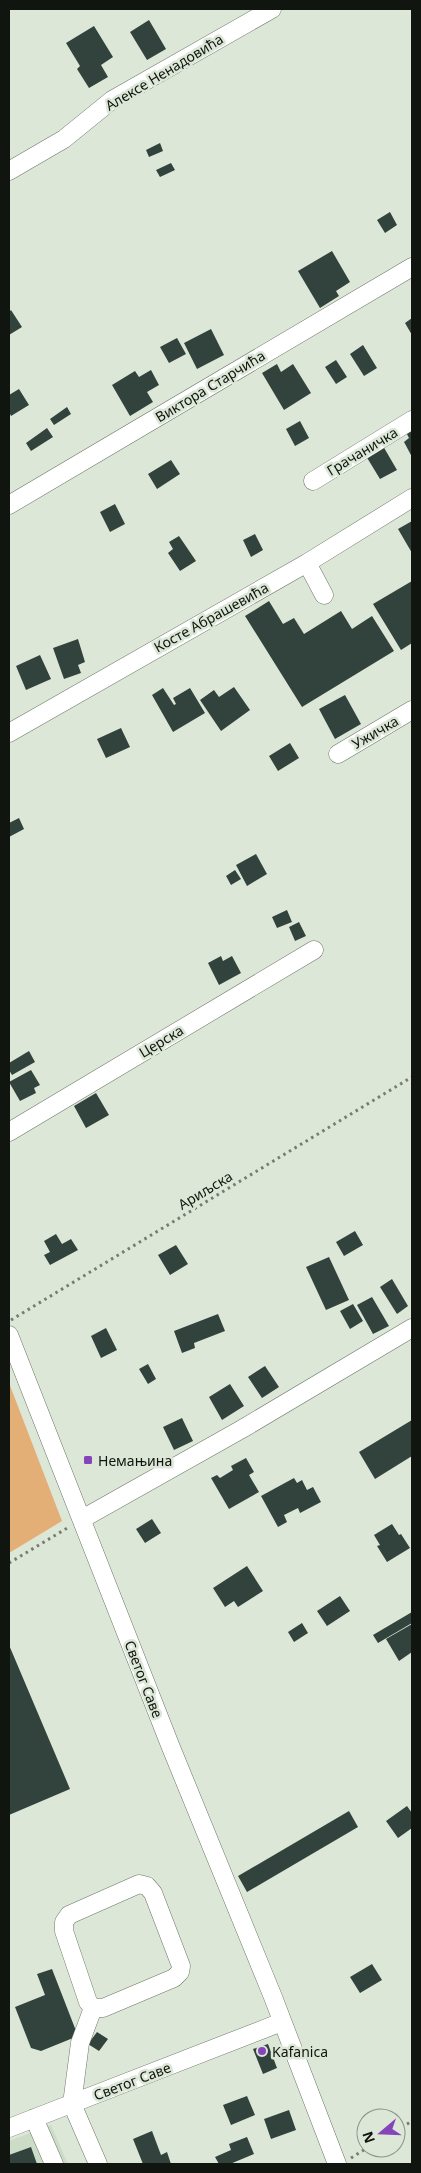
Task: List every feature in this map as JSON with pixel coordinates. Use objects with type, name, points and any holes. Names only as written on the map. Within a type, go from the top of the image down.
[{"type":"street","name":"Алексе Ненадовића","points":[[9,171],[64,139],[112,100],[272,9]]},
{"type":"street","name":"Виктора Старчића","points":[[9,505],[412,267]]},
{"type":"street","name":"Грачаничка","points":[[312,481],[412,420]]},
{"type":"street","name":"Косте Абрашевића","points":[[9,733],[307,563],[412,498]]},
{"type":"street","points":[[307,563],[324,595]]},
{"type":"street","name":"Ужичка","points":[[338,754],[412,710]]},
{"type":"street","name":"Церска","points":[[9,1132],[314,950]]},
{"type":"street","points":[[82,1519],[242,1429],[412,1328]]},
{"type":"street","name":"Светог Саве","points":[[9,1335],[337,2164]]},
{"type":"street","points":[[139,1884],[147,1886],[153,1893],[181,1966],[180,1972],[174,1978],[103,2008],[93,2008],[88,2002],[64,1931],[64,1922],[69,1915],[139,1884]]},
{"type":"street","points":[[93,2008],[80,2043],[72,2104],[98,2164]]},
{"type":"street","name":"Светог Саве","points":[[9,2128],[282,2022]]},
{"type":"street","points":[[34,2118],[54,2164]]},
{"type":"path","name":"Ариљска","points":[[9,1322],[412,1077]]},
{"type":"path","points":[[9,1563],[82,1519]]},
{"type":"shaded area","points":[[9,1383],[62,1521],[9,1553]]},
{"type":"shaded area","points":[[51,2125],[68,2164],[9,2164],[9,2141]]},
{"type":"building","points":[[149,20],[166,49],[147,60],[130,32]]},
{"type":"building","points":[[94,26],[113,57],[101,65],[108,77],[89,88],[77,69],[80,66],[66,43]]},
{"type":"building","points":[[160,143],[163,151],[149,157],[146,150]]},
{"type":"building","points":[[171,163],[175,170],[160,177],[156,170]]},
{"type":"building","points":[[390,212],[397,225],[385,233],[377,220]]},
{"type":"building","points":[[332,251],[350,282],[336,291],[339,296],[320,308],[298,271]]},
{"type":"building","points":[[11,310],[22,327],[9,335],[9,312]]},
{"type":"building","points":[[412,318],[412,335],[405,323]]},
{"type":"building","points":[[211,329],[224,355],[197,369],[184,343]]},
{"type":"building","points":[[177,338],[186,354],[169,363],[160,347]]},
{"type":"building","points":[[363,345],[377,368],[364,376],[350,354]]},
{"type":"building","points":[[336,360],[347,377],[336,384],[325,367]]},
{"type":"building","points":[[277,364],[281,372],[293,364],[311,393],[284,410],[262,373]]},
{"type":"building","points":[[151,370],[159,385],[147,392],[153,402],[130,416],[112,385],[135,371],[139,377]]},
{"type":"building","points":[[19,389],[29,405],[11,416],[9,412],[9,395]]},
{"type":"building","points":[[67,407],[71,414],[54,425],[50,419]]},
{"type":"building","points":[[300,421],[309,438],[295,446],[286,429]]},
{"type":"building","points":[[47,428],[53,437],[31,451],[26,443]]},
{"type":"building","points":[[412,428],[412,457],[404,442],[409,438],[406,432]]},
{"type":"building","points":[[383,446],[397,470],[380,479],[366,456]]},
{"type":"building","points":[[171,460],[180,474],[157,489],[148,474]]},
{"type":"building","points":[[115,504],[125,524],[110,532],[100,512]]},
{"type":"building","points":[[412,521],[412,553],[398,529]]},
{"type":"building","points":[[255,534],[263,550],[251,557],[243,540]]},
{"type":"building","points":[[179,536],[196,561],[180,571],[168,553],[173,549],[169,542]]},
{"type":"building","points":[[412,581],[412,643],[401,650],[373,604]]},
{"type":"building","points":[[269,601],[283,624],[294,618],[304,634],[341,611],[352,629],[372,616],[394,651],[302,707],[245,616]]},
{"type":"building","points":[[78,639],[85,662],[78,665],[81,673],[64,679],[53,648]]},
{"type":"building","points":[[40,655],[51,679],[26,690],[16,666]]},
{"type":"building","points":[[234,687],[250,710],[221,731],[200,700],[214,690],[219,697]]},
{"type":"building","points":[[163,688],[174,705],[176,704],[173,698],[190,688],[205,713],[173,732],[152,695]]},
{"type":"building","points":[[345,695],[361,724],[335,739],[319,709]]},
{"type":"building","points":[[121,728],[130,747],[106,758],[97,739]]},
{"type":"building","points":[[290,743],[299,758],[278,771],[269,756]]},
{"type":"building","points":[[19,818],[24,829],[9,837],[9,823]]},
{"type":"building","points":[[256,854],[267,874],[247,886],[236,865]]},
{"type":"building","points":[[235,870],[241,879],[231,885],[226,876]]},
{"type":"building","points":[[287,910],[292,922],[277,928],[272,917]]},
{"type":"building","points":[[299,922],[306,936],[295,941],[289,927]]},
{"type":"building","points":[[221,956],[223,961],[232,956],[241,973],[219,985],[208,963]]},
{"type":"building","points":[[29,1051],[35,1062],[12,1075],[9,1070],[9,1063]]},
{"type":"building","points":[[31,1070],[40,1085],[34,1088],[36,1093],[20,1101],[9,1082]]},
{"type":"building","points":[[96,1093],[109,1115],[86,1128],[74,1106]]},
{"type":"building","points":[[355,1231],[363,1245],[344,1256],[336,1242]]},
{"type":"building","points":[[56,1234],[62,1244],[71,1239],[78,1250],[50,1265],[44,1255],[50,1252],[44,1241]]},
{"type":"building","points":[[176,1245],[188,1264],[170,1275],[158,1255]]},
{"type":"building","points":[[329,1257],[349,1300],[326,1310],[306,1267]]},
{"type":"building","points":[[392,1279],[408,1306],[397,1314],[380,1287]]},
{"type":"building","points":[[372,1297],[389,1326],[373,1334],[357,1305]]},
{"type":"building","points":[[353,1304],[363,1321],[350,1329],[340,1311]]},
{"type":"building","points":[[218,1314],[225,1331],[194,1343],[195,1348],[182,1353],[174,1331]]},
{"type":"building","points":[[106,1328],[117,1350],[101,1358],[91,1336]]},
{"type":"building","points":[[148,1364],[156,1379],[148,1384],[139,1369]]},
{"type":"building","points":[[265,1366],[279,1387],[262,1398],[248,1377]]},
{"type":"building","points":[[230,1384],[244,1406],[222,1420],[209,1397]]},
{"type":"building","points":[[182,1418],[193,1441],[174,1450],[163,1427]]},
{"type":"building","points":[[412,1420],[412,1456],[375,1479],[359,1452]]},
{"type":"building","points":[[246,1458],[254,1472],[249,1475],[259,1492],[229,1509],[211,1478],[217,1475],[220,1478],[233,1470],[231,1466]]},
{"type":"building","points":[[294,1478],[297,1483],[302,1480],[307,1490],[313,1487],[321,1502],[300,1513],[298,1508],[284,1515],[287,1522],[278,1527],[261,1496]]},
{"type":"building","points":[[152,1519],[161,1533],[145,1543],[136,1529]]},
{"type":"building","points":[[392,1524],[410,1548],[387,1562],[377,1546],[380,1545],[374,1535]]},
{"type":"building","points":[[247,1566],[263,1591],[238,1607],[234,1601],[225,1607],[213,1588]]},
{"type":"building","points":[[340,1596],[350,1611],[327,1626],[317,1611]]},
{"type":"building","points":[[412,1612],[412,1623],[378,1643],[373,1635]]},
{"type":"building","points":[[302,1623],[308,1633],[294,1642],[288,1632]]},
{"type":"building","points":[[412,1624],[412,1652],[399,1661],[386,1639]]},
{"type":"building","points":[[9,1645],[70,1789],[9,1815]]},
{"type":"building","points":[[407,1806],[412,1813],[412,1828],[398,1838],[386,1821]]},
{"type":"building","points":[[349,1811],[358,1827],[247,1892],[238,1876]]},
{"type":"building","points":[[372,1964],[382,1980],[360,1993],[350,1977]]},
{"type":"building","points":[[52,1969],[78,2036],[41,2051],[31,2048],[15,2007],[45,1995],[37,1974]]},
{"type":"building","points":[[97,2032],[108,2039],[99,2051],[88,2044]]},
{"type":"building","points":[[268,2044],[277,2068],[263,2074],[253,2049]]},
{"type":"building","points":[[247,2096],[255,2115],[231,2125],[223,2105]]},
{"type":"building","points":[[289,2110],[296,2130],[271,2139],[264,2119]]},
{"type":"building","points":[[152,2131],[161,2155],[167,2152],[171,2164],[143,2164],[133,2139]]},
{"type":"building","points":[[247,2137],[254,2154],[230,2164],[219,2164],[215,2157],[231,2150],[229,2144]]},
{"type":"building","points":[[31,2147],[37,2164],[9,2164],[9,2155]]},
{"type":"place","name":"Немањина","points":[[88,1460]]},
{"type":"place","name":"Kafanica","points":[[262,2051]]}]
